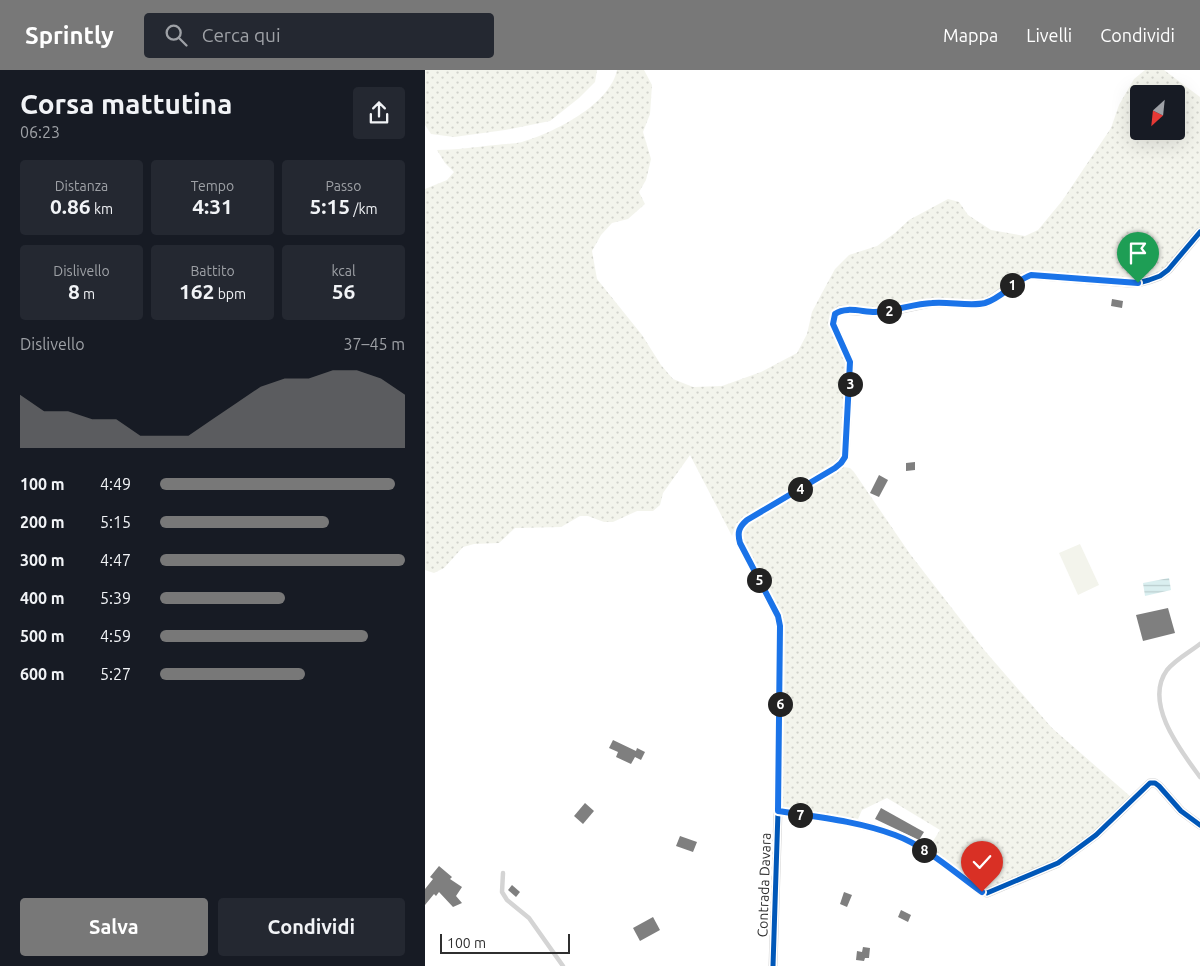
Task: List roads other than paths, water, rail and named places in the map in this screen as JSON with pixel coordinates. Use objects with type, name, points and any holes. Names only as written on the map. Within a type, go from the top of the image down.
[{"type":"street","name":"Contrada Davara","points":[[773,966],[778,811],[780,626],[778,616],[740,543],[738,531],[747,520],[835,468],[845,457],[850,362],[833,324],[835,314],[840,310],[885,311],[930,303],[986,303],[1022,278],[1031,275],[1138,283],[1160,276],[1168,270],[1200,232]]},
{"type":"street","points":[[778,811],[860,824],[895,835],[923,850],[982,892],[987,893],[1058,862],[1096,835],[1151,783],[1159,786],[1181,811],[1200,825]]},
{"type":"lane","points":[[1200,644],[1167,670],[1162,680],[1160,693],[1164,720],[1200,777]]},
{"type":"lane","points":[[503,873],[502,892],[507,900],[529,918],[563,966]]}]
